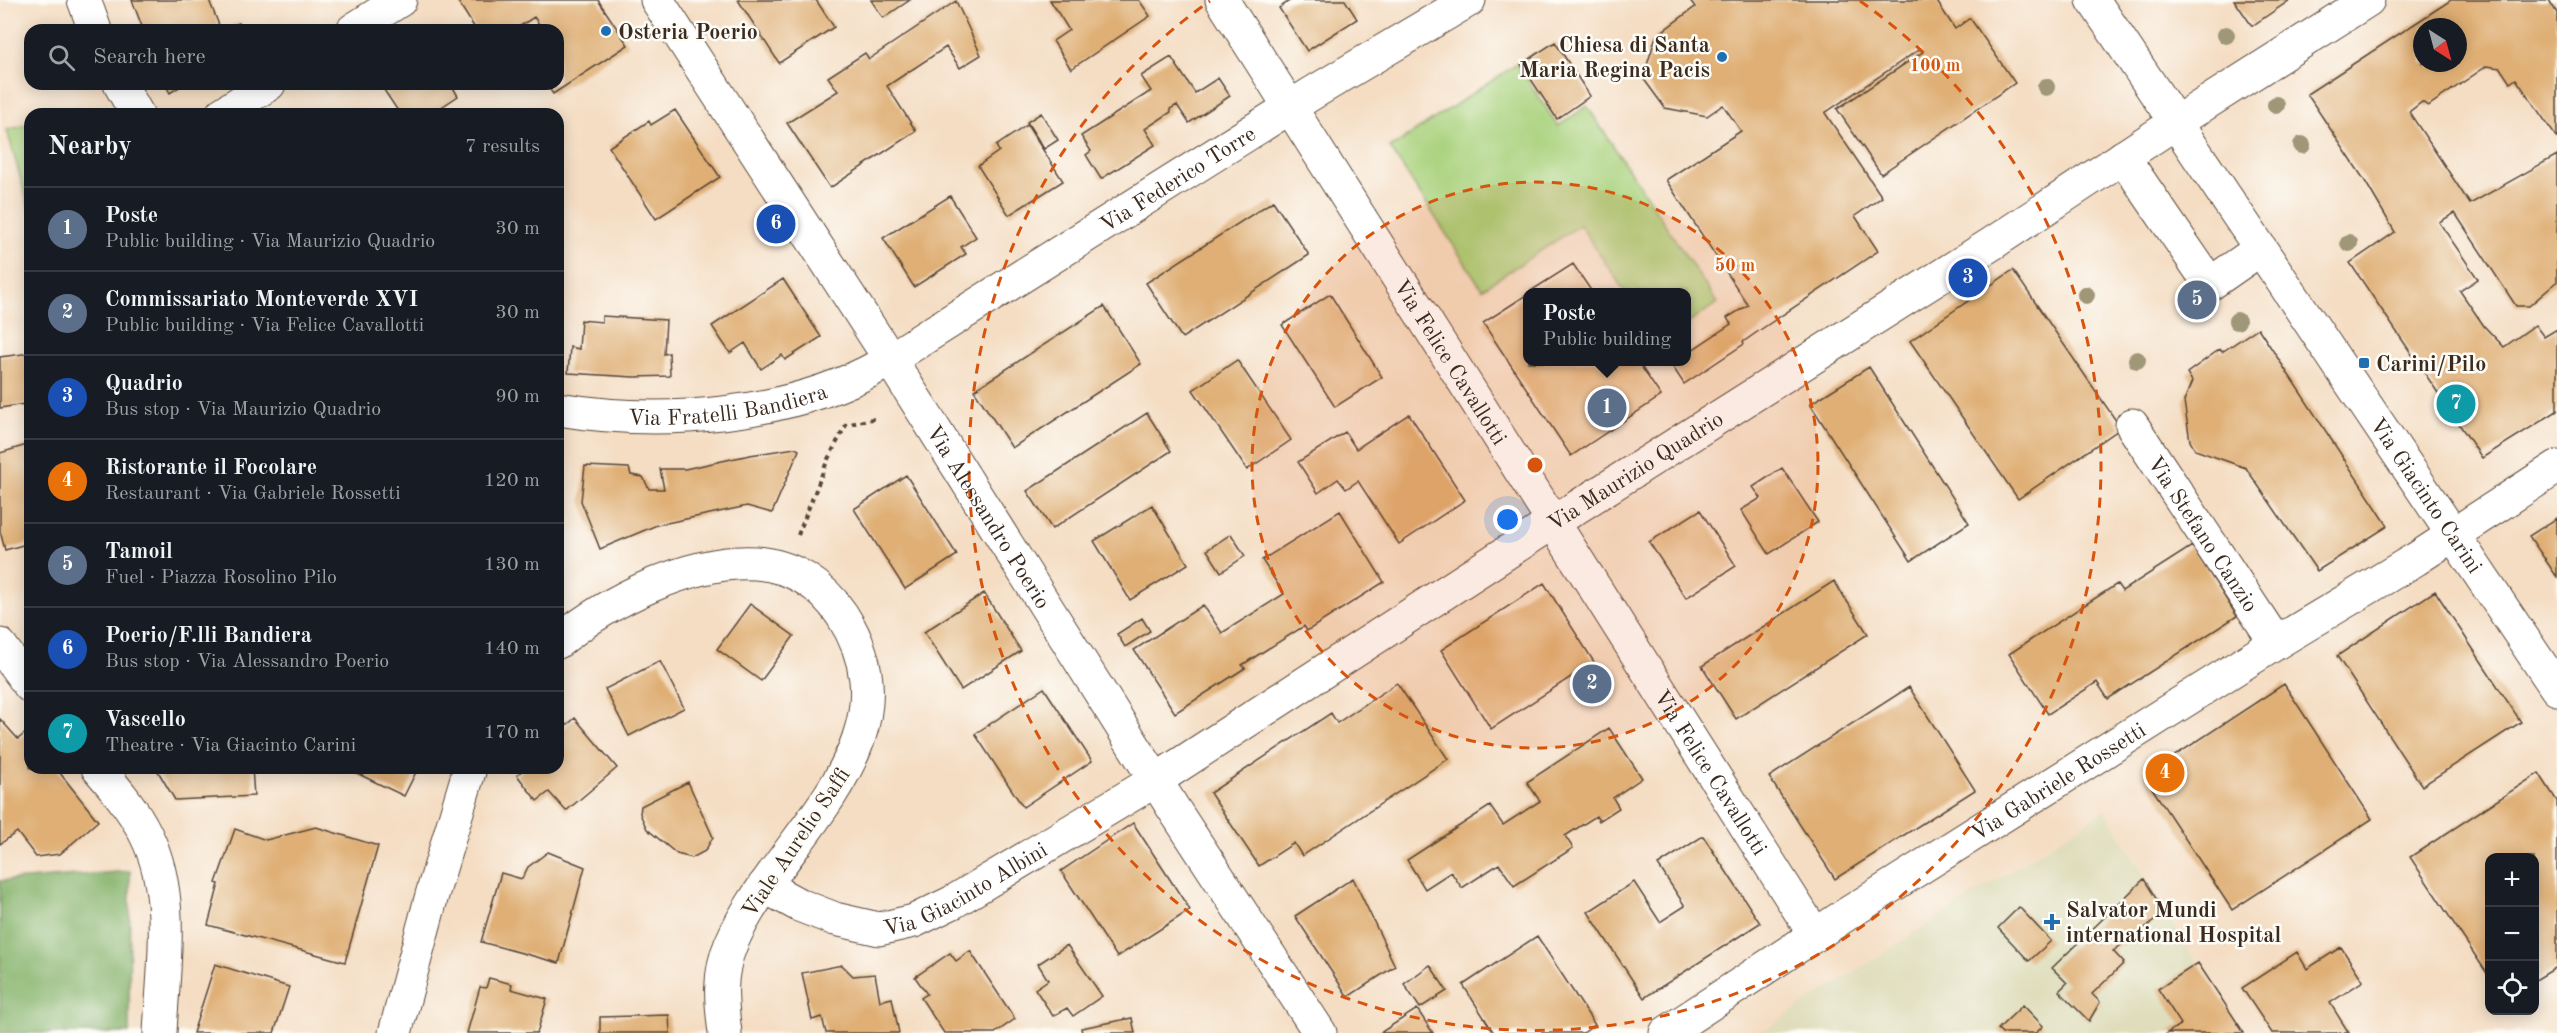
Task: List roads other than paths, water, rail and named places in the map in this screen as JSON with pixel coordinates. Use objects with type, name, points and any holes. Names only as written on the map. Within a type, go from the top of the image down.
[{"type":"street","points":[[84,0],[92,24]]},
{"type":"street","points":[[362,24],[400,0]]},
{"type":"street","name":"Via Alessandro Poerio","points":[[657,0],[1320,1033]]},
{"type":"street","name":"Via Felice Cavallotti","points":[[1222,0],[1815,935]]},
{"type":"street","name":"Via Federico Torre","points":[[890,360],[1290,108],[1469,0]]},
{"type":"street","name":"Via Giacinto Carini","points":[[2093,0],[2259,250],[2454,533],[2557,689]]},
{"type":"street","name":"Via Maurizio Quadrio","points":[[1156,780],[1552,523],[1993,243],[2368,0]]},
{"type":"street","points":[[123,90],[134,108]]},
{"type":"street","points":[[231,108],[260,90]]},
{"type":"street","points":[[2123,157],[2210,284],[2259,250]]},
{"type":"street","name":"Via Fratelli Bandiera","points":[[564,410],[642,416],[697,414],[752,408],[850,382],[890,360]]},
{"type":"street","name":"Via Stefano Canzio","points":[[2132,425],[2276,643]]},
{"type":"street","name":"Via Gabriele Rossetti","points":[[1666,1033],[1815,935],[2557,467]]},
{"type":"street","name":"Viale Aurelio Saffi","points":[[564,638],[596,615],[642,591],[696,571],[732,564],[764,564],[786,569],[812,583],[835,606],[848,626],[862,664],[866,698],[862,726],[854,753],[839,782],[744,916],[726,956],[720,991],[725,1033]]},
{"type":"street","points":[[0,645],[24,678]]},
{"type":"street","points":[[103,774],[124,800],[146,834],[161,876],[165,934],[160,1033]]},
{"type":"street","points":[[395,1033],[425,917],[468,774]]},
{"type":"street","name":"Via Giacinto Albini","points":[[764,886],[799,905],[845,922],[879,929],[900,926],[953,902],[1156,780]]},
{"type":"place","name":"Osteria Poerio","points":[[606,31]]},
{"type":"place","name":"Chiesa di Santa Maria Regina Pacis","points":[[1722,57]]},
{"type":"place","name":"Poerio/F.lli Bandiera","points":[[776,224]]},
{"type":"place","name":"Quadrio","points":[[1968,278]]},
{"type":"place","name":"Tamoil","points":[[2197,300]]},
{"type":"place","name":"Carini/Pilo","points":[[2364,363]]},
{"type":"place","name":"Vascello","points":[[2456,404]]},
{"type":"place","name":"Poste","points":[[1607,408]]},
{"type":"place","name":"Commissariato Monteverde XVI","points":[[1592,684]]},
{"type":"place","name":"Ristorante il Focolare","points":[[2165,773]]},
{"type":"place","name":"Salvator Mundi international Hospital","points":[[2052,922]]}]
